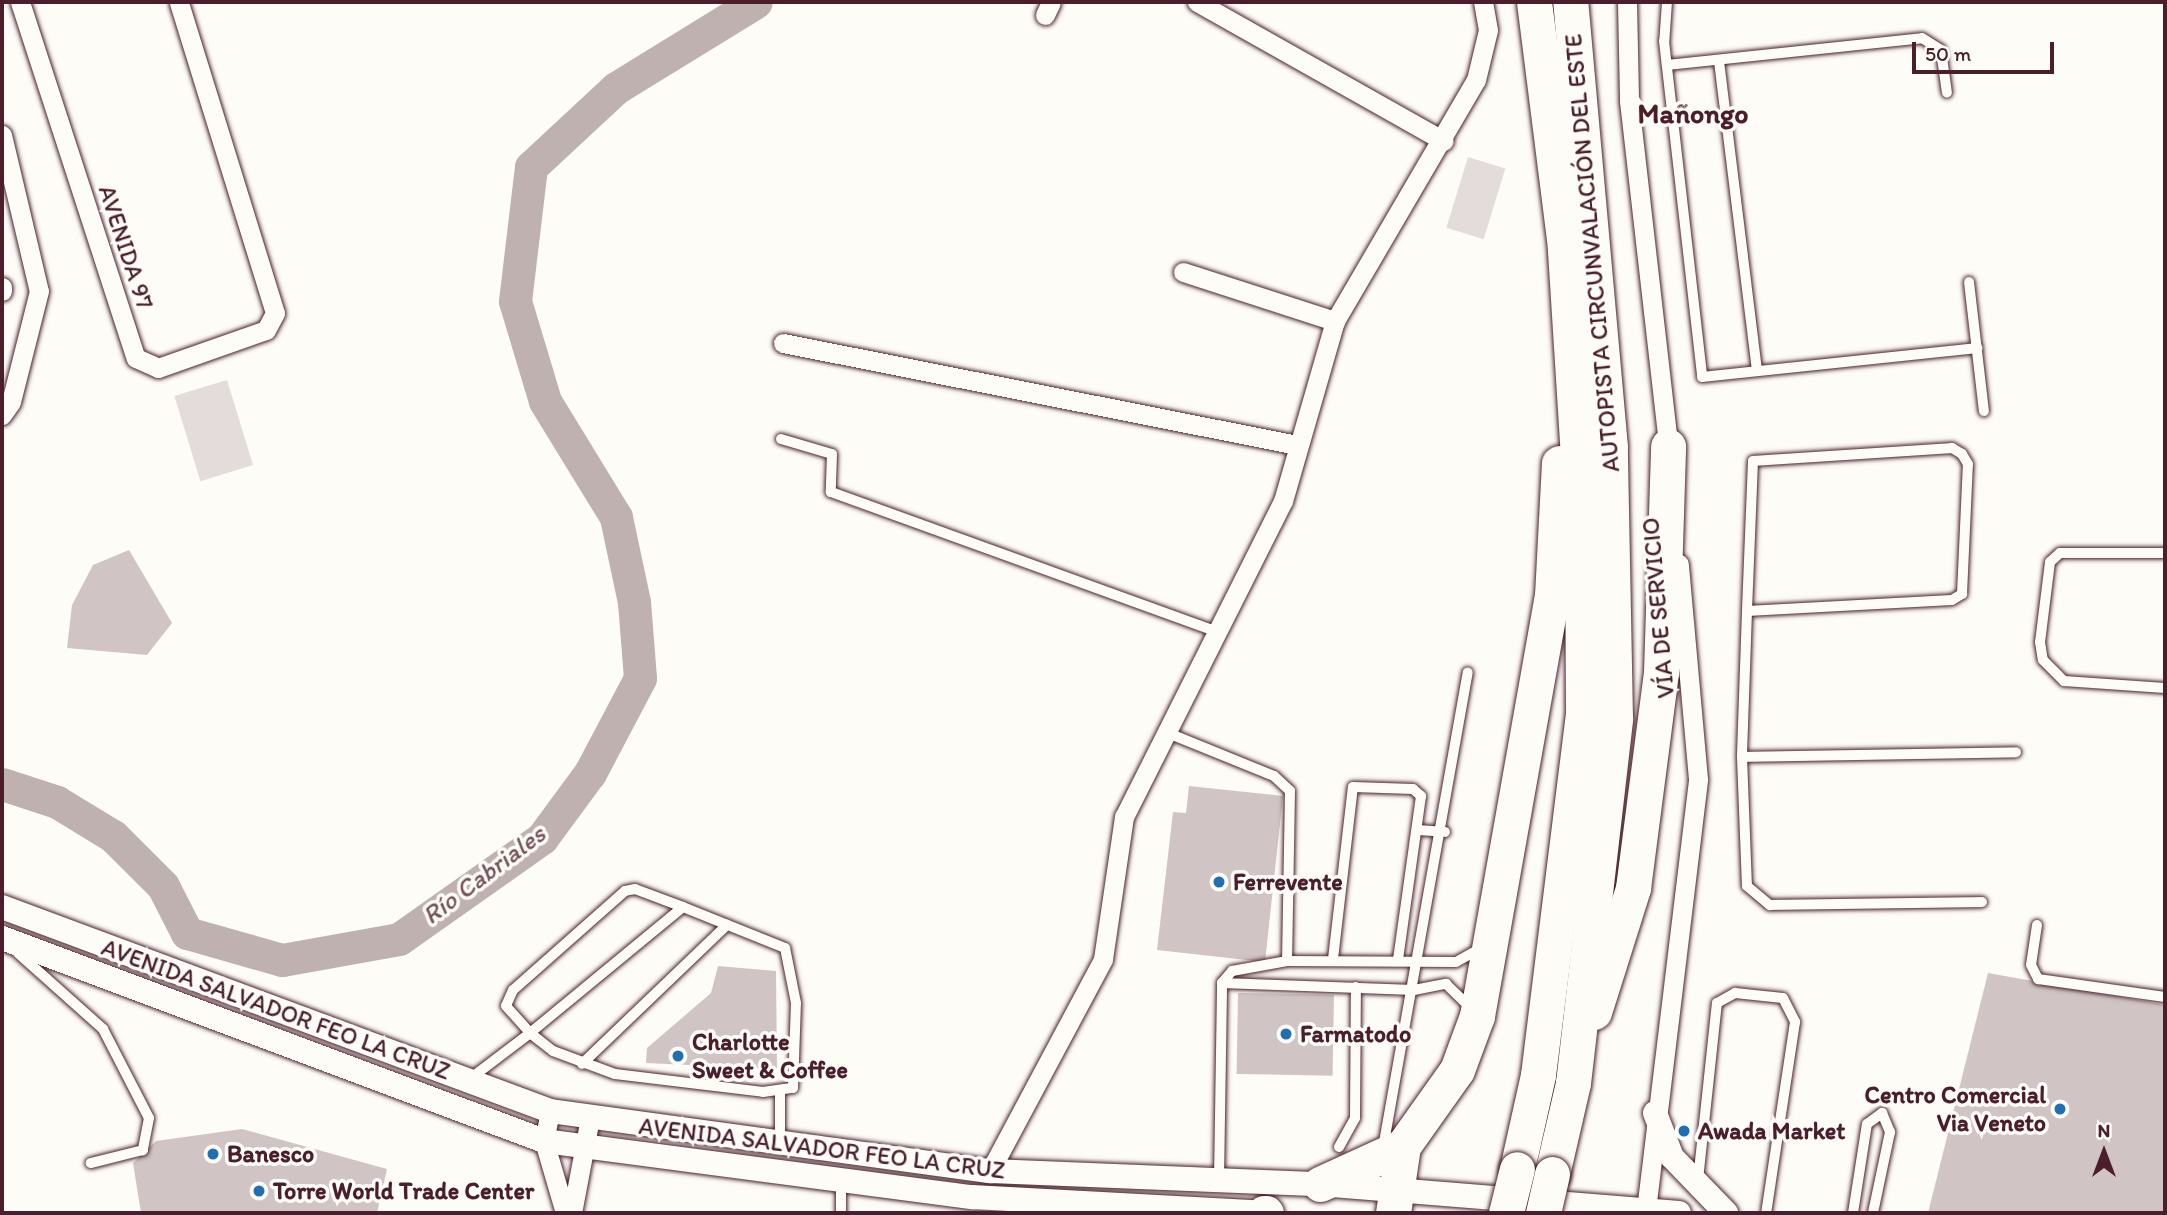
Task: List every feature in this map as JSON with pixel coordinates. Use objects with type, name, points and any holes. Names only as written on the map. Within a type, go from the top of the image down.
[{"type":"highway","name":"AUTOPISTA CIRCUNVALACIÓN DEL ESTE","points":[[1506,1213],[1538,1075],[1583,716],[1582,521],[1567,327],[1565,247],[1534,2]]},
{"type":"highway","name":"AUTOPISTA CIRCUNVALACIÓN DEL ESTE","points":[[1543,1213],[1573,1083],[1615,718],[1610,447],[1570,2]]},
{"type":"highway","points":[[1320,1184],[1392,1152],[1457,1070],[1477,1016],[1552,596],[1567,327]]},
{"type":"highway","points":[[1573,1083],[1633,888],[1661,673],[1668,446]]},
{"type":"highway","points":[[1392,1152],[1394,1204]]},
{"type":"street","name":"AVENIDA 97","points":[[20,2],[136,358],[158,368],[267,330],[275,313],[184,3]]},
{"type":"street","points":[[1197,2],[1444,141]]},
{"type":"street","points":[[990,1171],[1103,959],[1124,817],[1168,733],[1214,631],[1283,501],[1335,321],[1444,141],[1476,79],[1488,30],[1483,2]]},
{"type":"street","name":"VÍA DE SERVICIO","points":[[1627,2],[1629,101],[1668,446],[1698,779],[1645,1212]]},
{"type":"street","points":[[2,135],[39,290],[11,402],[2,415]]},
{"type":"street","points":[[1183,272],[1335,321]]},
{"type":"street","points":[[783,343],[1297,445]]},
{"type":"street","name":"AVENIDA SALVADOR FEO LA CRUZ","points":[[2,907],[551,1111],[990,1171],[1320,1184],[1394,1204],[1679,1213]]},
{"type":"street","name":"AVENIDA SALVADOR FEO LA CRUZ","points":[[4,939],[544,1141],[972,1197],[1266,1213]]},
{"type":"street","points":[[551,1111],[544,1141],[565,1213]]},
{"type":"street","points":[[1656,1113],[1672,1157],[1697,1188],[1726,1213]]},
{"type":"street","points":[[572,1213],[581,1147],[590,1118]]},
{"type":"lane","points":[[1667,2],[1667,65],[1702,377],[1978,348]]},
{"type":"lane","points":[[1667,65],[1922,38],[1941,50],[1947,93]]},
{"type":"lane","points":[[1719,61],[1757,371]]},
{"type":"lane","points":[[1969,282],[1984,411]]},
{"type":"lane","points":[[781,439],[832,454],[831,492],[1214,631]]},
{"type":"lane","points":[[1747,611],[1952,600],[1962,594],[1968,464],[1962,454],[1951,448],[1753,461],[1747,611],[1742,757],[1747,886],[1756,899],[1770,905],[1982,902]]},
{"type":"lane","points":[[2165,553],[2060,553],[2050,562],[2040,642],[2043,660],[2064,681],[2165,688]]},
{"type":"lane","points":[[1392,1152],[1414,990],[1445,832],[1468,673]]},
{"type":"lane","points":[[1168,733],[1273,776],[1290,791],[1287,961]]},
{"type":"lane","points":[[1742,757],[2016,752]]},
{"type":"lane","points":[[1334,959],[1349,789],[1418,791],[1418,830],[1398,960]]},
{"type":"lane","points":[[1418,830],[1445,832]]},
{"type":"lane","points":[[625,891],[643,891],[683,907],[727,925],[778,941],[792,958],[797,1074],[793,1088],[780,1092],[661,1082],[582,1063],[530,1033],[506,998],[625,891]]},
{"type":"lane","points":[[468,1081],[683,907]]},
{"type":"lane","points":[[582,1063],[727,925]]},
{"type":"lane","points":[[2037,925],[2031,965],[2038,979],[2165,997]]},
{"type":"lane","points":[[1222,983],[1243,967],[1287,961],[1469,959],[1493,934]]},
{"type":"lane","points":[[4,939],[103,1029],[149,1118],[143,1150],[91,1163]]},
{"type":"lane","points":[[1222,983],[1414,990],[1446,984],[1477,1016]]},
{"type":"lane","points":[[1219,1180],[1222,983]]},
{"type":"lane","points":[[1339,1147],[1355,1118],[1356,988]]},
{"type":"lane","points":[[1697,1188],[1717,1003],[1735,993],[1775,995],[1788,1003],[1795,1022],[1766,1213]]},
{"type":"lane","points":[[780,1092],[780,1144]]},
{"type":"lane","points":[[1853,1213],[1867,1124],[1882,1113],[1890,1132],[1873,1213]]},
{"type":"lane","points":[[841,1181],[841,1213]]},
{"type":"shaded area","points":[[1468,157],[1505,168],[1484,239],[1446,228]]},
{"type":"shaded area","points":[[227,380],[253,465],[200,481],[174,396]]},
{"type":"building","points":[[129,550],[172,623],[147,655],[67,648],[72,605],[93,565]]},
{"type":"building","points":[[1189,786],[1283,796],[1265,962],[1157,950],[1173,812],[1186,813]]},
{"type":"building","points":[[718,966],[776,971],[777,1069],[646,1063],[647,1048],[711,993]]},
{"type":"building","name":"Centro Comercial Via Veneto","points":[[1988,973],[2165,1005],[2165,1213],[1928,1213]]},
{"type":"building","name":"Farmatodo","points":[[1238,993],[1334,995],[1333,1076],[1237,1074]]},
{"type":"building","name":"Torre World Trade Center","points":[[242,1129],[387,1169],[377,1213],[141,1213],[133,1163],[156,1141]]},
{"type":"waterway","name":"Río Cabriales","points":[[2,784],[57,802],[113,836],[163,886],[187,933],[282,960],[399,939],[542,838],[590,773],[640,678],[634,602],[616,517],[545,401],[515,301],[531,167],[616,88],[756,2]]},
{"type":"place","name":"Ferrevente","points":[[1219,882]]},
{"type":"place","name":"Farmatodo","points":[[1286,1034]]},
{"type":"place","name":"Charlotte Sweet & Coffee","points":[[678,1056]]},
{"type":"place","name":"Centro Comercial Via Veneto","points":[[2060,1109]]},
{"type":"place","name":"Awada Market","points":[[1684,1131]]},
{"type":"place","name":"Banesco","points":[[213,1154]]},
{"type":"place","name":"Torre World Trade Center","points":[[259,1191]]},
{"type":"district","name":"Mañongo","points":[[1693,113]]}]
